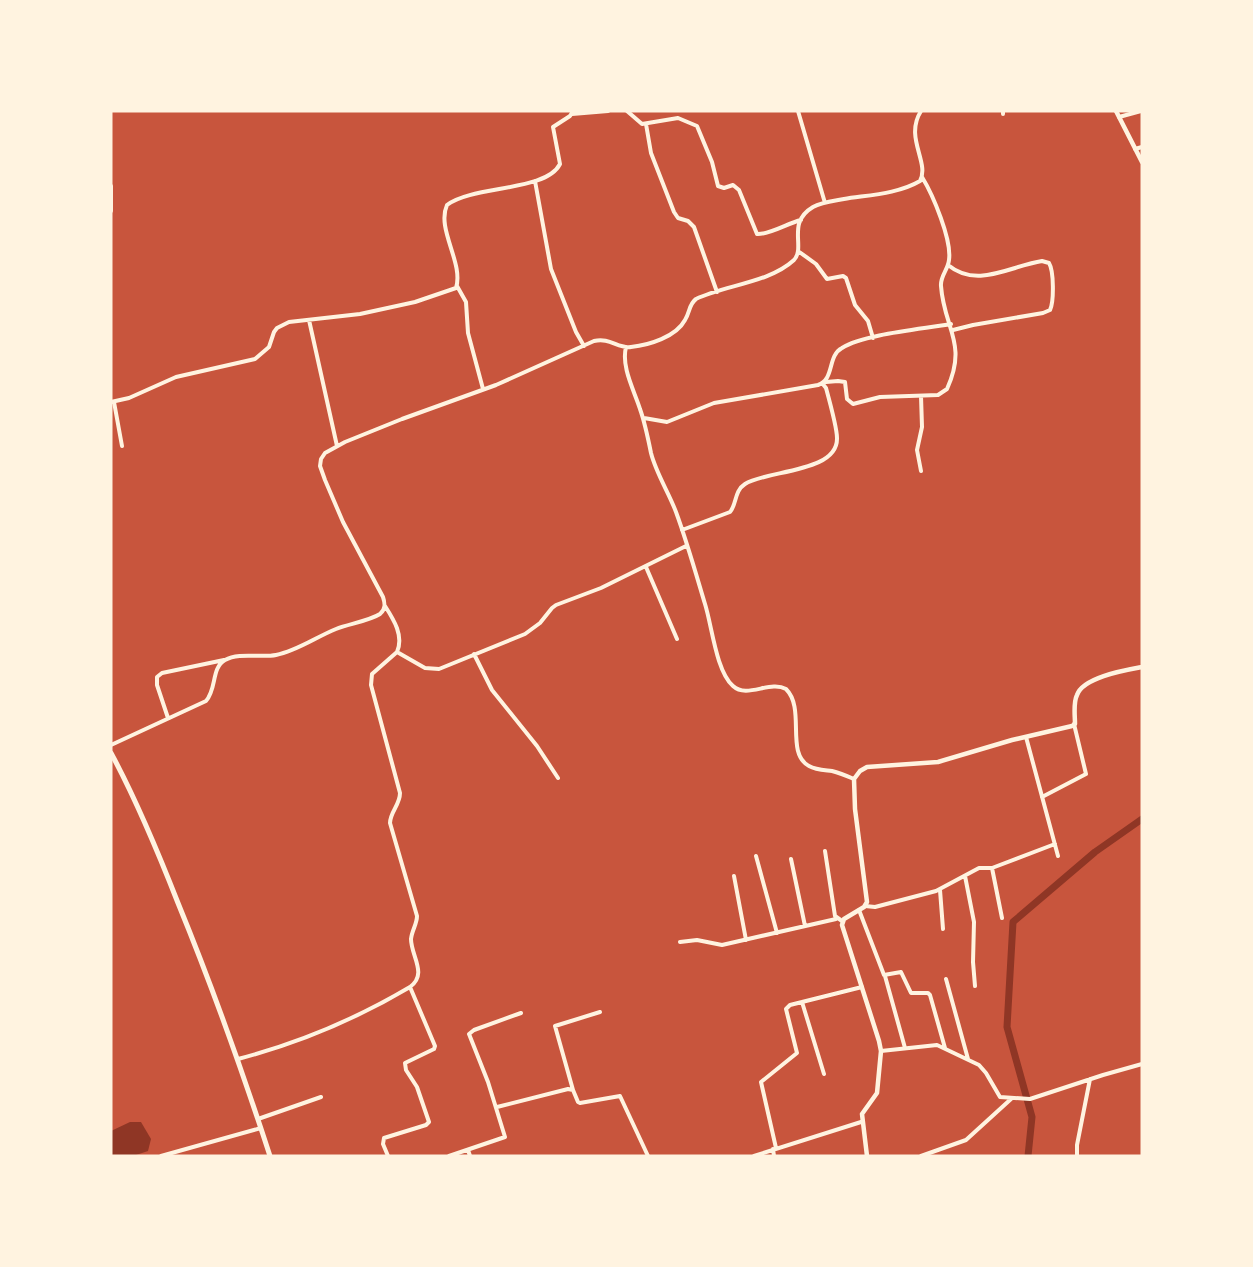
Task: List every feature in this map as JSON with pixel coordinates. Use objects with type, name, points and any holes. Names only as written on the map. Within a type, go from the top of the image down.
[{"type":"main road","points":[[111,753],[156,848],[205,968],[270,1156]]},
{"type":"street","points":[[483,389],[468,333],[466,302],[457,285],[444,218],[447,205],[467,194],[535,181],[548,176],[558,168],[560,159],[553,136],[553,127],[572,112],[608,111]]},
{"type":"street","points":[[627,111],[642,124],[678,118],[697,126],[712,162],[718,186],[724,188],[733,185],[739,190],[757,234],[764,234],[782,225],[801,220]]},
{"type":"street","points":[[798,111],[825,203]]},
{"type":"street","points":[[644,418],[666,422],[714,402],[824,382],[845,382],[847,399],[853,404],[880,397],[938,395],[947,389],[957,358],[953,330],[941,286],[942,275],[948,266],[949,251],[943,226],[922,177],[914,132],[916,119],[921,111]]},
{"type":"street","points":[[1116,111],[1142,162]]},
{"type":"street","points":[[1119,117],[1141,111]]},
{"type":"street","points":[[646,124],[651,153],[674,212],[678,218],[688,221],[693,227],[717,292]]},
{"type":"street","points":[[1135,150],[1142,147]]},
{"type":"street","points":[[238,1059],[317,1034],[411,987],[419,976],[411,936],[417,916],[391,831],[390,817],[400,794],[371,685],[372,674],[397,652],[400,642],[399,633],[383,597],[343,522],[320,466],[325,453],[337,446],[483,389],[594,341],[606,340],[626,347],[668,336],[683,323],[692,302],[699,297],[776,271],[795,258],[798,251],[796,235],[801,220],[810,208],[897,189],[915,184],[922,177]]},
{"type":"street","points":[[535,181],[552,269],[576,332],[584,346]]},
{"type":"street","points":[[111,186],[111,211]]},
{"type":"street","points":[[798,251],[816,264],[827,279],[843,276],[846,278],[855,305],[868,321],[873,338]]},
{"type":"street","points":[[948,266],[963,275],[975,278],[1042,261],[1049,263],[1052,268],[1052,300],[1050,310],[1044,314],[953,330]]},
{"type":"street","points":[[122,446],[113,402],[129,398],[176,377],[255,359],[269,347],[277,328],[289,322],[360,314],[414,302],[453,290],[457,285]]},
{"type":"street","points":[[309,320],[337,446]]},
{"type":"street","points":[[682,530],[730,512],[740,488],[746,483],[814,464],[831,454],[836,446],[837,438],[824,382],[838,350],[852,343],[873,338],[951,324]]},
{"type":"street","points":[[626,347],[624,354],[626,366],[644,418],[652,453],[682,530],[719,657],[732,686],[745,691],[776,686],[786,688],[794,704],[797,719],[797,748],[804,762],[813,768],[838,772],[854,779]]},
{"type":"street","points":[[921,396],[922,427],[918,450],[921,471]]},
{"type":"street","points":[[397,652],[432,670],[445,668],[534,629],[556,605],[601,588],[686,546]]},
{"type":"street","points":[[646,567],[677,639]]},
{"type":"street","points":[[168,718],[157,685],[157,676],[237,657],[266,657],[289,652],[334,630],[377,615],[385,605]]},
{"type":"street","points":[[474,654],[492,690],[537,746],[558,778]]},
{"type":"street","points":[[111,745],[206,701],[212,693],[219,666],[226,659]]},
{"type":"street","points":[[1042,797],[1086,774],[1074,724],[1076,695],[1081,689],[1110,673],[1142,667]]},
{"type":"street","points":[[842,921],[865,906],[867,902],[855,809],[854,779],[860,771],[867,767],[938,762],[1074,724]]},
{"type":"street","points":[[1026,737],[1058,856]]},
{"type":"street","points":[[865,906],[875,907],[940,890],[980,868],[992,868],[1055,844]]},
{"type":"street","points":[[825,851],[837,919]]},
{"type":"street","points":[[756,856],[777,933]]},
{"type":"street","points":[[791,859],[805,926]]},
{"type":"street","points":[[992,868],[1002,918]]},
{"type":"street","points":[[734,876],[746,940]]},
{"type":"street","points":[[964,876],[974,922],[972,957],[975,986]]},
{"type":"street","points":[[940,890],[943,929]]},
{"type":"street","points":[[859,910],[885,976],[905,1048]]},
{"type":"street","points":[[680,942],[697,940],[722,945],[837,919],[842,921]]},
{"type":"street","points":[[842,921],[879,1041],[877,1093],[863,1112],[861,1122],[867,1156]]},
{"type":"street","points":[[885,976],[901,972],[911,993],[930,995],[945,1049]]},
{"type":"street","points":[[946,980],[968,1060]]},
{"type":"street","points":[[388,1156],[382,1144],[384,1138],[429,1122],[417,1087],[405,1065],[407,1061],[434,1049],[435,1046],[411,987]]},
{"type":"street","points":[[774,1156],[775,1149],[761,1082],[797,1053],[786,1009],[790,1005],[862,987]]},
{"type":"street","points":[[802,1002],[824,1074]]},
{"type":"street","points":[[600,1012],[555,1026],[573,1090],[580,1103],[622,1097],[648,1156]]},
{"type":"street","points":[[448,1156],[505,1139],[497,1107],[470,1033],[521,1013]]},
{"type":"street","points":[[880,1051],[933,1045],[945,1049],[984,1070],[1000,1097],[1019,1100],[1030,1099],[1090,1078],[1142,1064]]},
{"type":"street","points":[[1077,1156],[1077,1145],[1090,1078]]},
{"type":"street","points":[[497,1107],[573,1090]]},
{"type":"street","points":[[258,1119],[321,1097]]},
{"type":"street","points":[[921,1156],[966,1140],[1011,1099]]},
{"type":"street","points":[[754,1156],[861,1122]]},
{"type":"street","points":[[161,1156],[261,1128]]},
{"type":"street","points":[[468,1150],[470,1156]]},
{"type":"shaded area","points":[[130,1122],[141,1122],[151,1139],[148,1151],[133,1156],[111,1156],[111,1131]]},
{"type":"waterway","points":[[1028,1156],[1032,1117],[1007,1027],[1013,922],[1095,852],[1142,819]]}]
